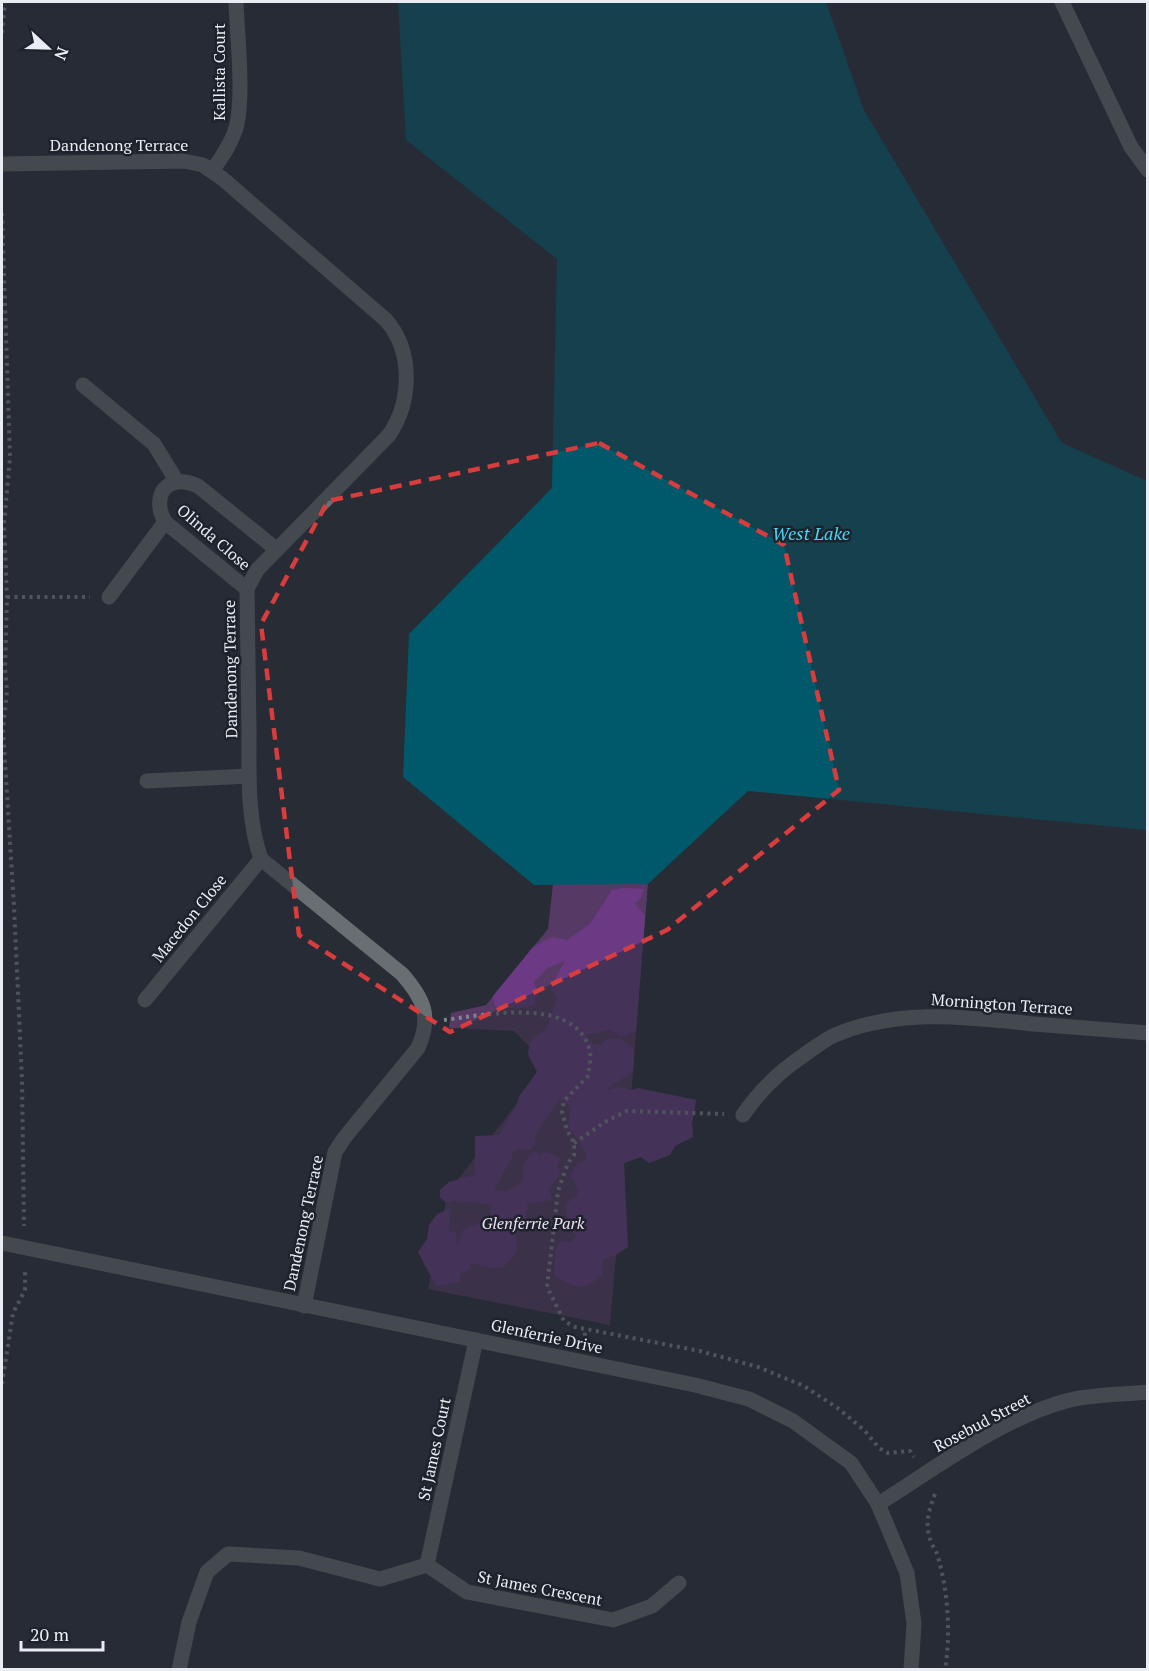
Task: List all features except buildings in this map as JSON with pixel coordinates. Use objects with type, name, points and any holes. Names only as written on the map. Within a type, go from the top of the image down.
[{"type":"street","name":"Kallista Court","points":[[212,171],[230,145],[236,129],[239,85],[236,2]]},
{"type":"street","points":[[1062,2],[1131,147],[1148,170]]},
{"type":"street","name":"Dandenong Terrace","points":[[2,164],[184,161],[203,165],[386,320],[396,332],[402,347],[406,371],[406,391],[397,423],[389,435],[257,570],[248,590],[249,776],[252,824],[261,859]]},
{"type":"street","name":"Olinda Close","points":[[83,385],[154,444],[176,480]]},
{"type":"street","name":"Olinda Close","points":[[248,590],[165,522],[160,513],[159,503],[168,485],[176,480],[198,486],[276,549]]},
{"type":"street","points":[[109,597],[165,522]]},
{"type":"street","points":[[147,781],[249,776]]},
{"type":"street","points":[[261,859],[402,974],[414,987],[422,1001],[426,1012],[426,1024]]},
{"type":"street","name":"Macedon Close","points":[[146,1000],[261,859]]},
{"type":"street","name":"Mornington Terrace","points":[[743,1115],[756,1095],[796,1060],[833,1036],[904,1017],[957,1016],[1148,1033]]},
{"type":"street","name":"Dandenong Terrace","points":[[304,1306],[335,1152],[418,1048],[426,1024]]},
{"type":"street","name":"Glenferrie Drive","points":[[2,1243],[749,1398],[793,1421],[851,1463],[878,1504],[907,1573],[914,1624],[911,1670]]},
{"type":"street","name":"St James Court","points":[[427,1565],[476,1340]]},
{"type":"street","name":"Rosebud Street","points":[[878,1504],[988,1436],[1049,1407],[1079,1398],[1148,1392]]},
{"type":"street","points":[[179,1670],[189,1623],[207,1572],[228,1554],[299,1558],[380,1579],[427,1565]]},
{"type":"street","name":"St James Crescent","points":[[427,1565],[466,1592],[613,1620],[652,1606],[679,1583]]},
{"type":"path","points":[[2,33],[5,2]]},
{"type":"path","points":[[2,213],[10,458],[4,524],[7,692],[3,730],[22,1080],[24,1207]]},
{"type":"path","points":[[7,597],[109,597]]},
{"type":"path","points":[[426,1024],[511,1013],[555,1016],[570,1023],[583,1036],[590,1050],[588,1076],[564,1101],[562,1112],[567,1130],[574,1143],[574,1155],[568,1163],[558,1191],[548,1287],[564,1321],[575,1327],[700,1351],[758,1367],[795,1382],[839,1408],[865,1431],[879,1448],[888,1453],[910,1451],[936,1491],[927,1515],[927,1528],[931,1543],[938,1555],[947,1612],[948,1657],[945,1670]]},
{"type":"path","points":[[574,1143],[608,1119],[627,1111],[743,1115]]},
{"type":"path","points":[[2,1384],[13,1313],[25,1290]]},
{"type":"highlighted area","points":[[599,443],[784,545],[839,790],[667,930],[450,1032],[299,935],[261,624],[328,501]]},
{"type":"green space","name":"Glenferrie Park","points":[[553,884],[648,884],[631,1095],[696,1100],[692,1124],[693,1137],[624,1163],[610,1325],[428,1289],[448,1192],[547,1065],[514,1031],[449,1028],[451,1013],[486,1005],[548,929]]},
{"type":"shaded area","name":"Glenferrie Park","points":[[644,889],[641,898],[635,903],[645,916],[636,1031],[621,1036],[610,1030],[586,1035],[592,1044],[601,1045],[606,1039],[619,1038],[634,1049],[633,1072],[609,1087],[607,1091],[618,1087],[631,1090],[638,1088],[696,1100],[692,1124],[693,1137],[675,1146],[670,1155],[649,1163],[641,1157],[624,1163],[628,1247],[616,1255],[603,1259],[602,1275],[589,1284],[578,1287],[554,1275],[556,1248],[561,1241],[572,1242],[576,1235],[568,1224],[566,1204],[577,1195],[578,1189],[571,1176],[576,1164],[587,1160],[585,1151],[568,1125],[571,1107],[560,1098],[535,1135],[535,1143],[531,1149],[514,1150],[494,1190],[506,1191],[517,1185],[524,1179],[523,1167],[528,1158],[534,1152],[540,1155],[546,1152],[560,1158],[557,1167],[561,1169],[549,1188],[552,1200],[526,1204],[528,1208],[525,1218],[517,1223],[514,1230],[517,1251],[504,1267],[492,1268],[470,1263],[470,1269],[460,1274],[460,1282],[436,1286],[418,1252],[427,1239],[429,1225],[437,1214],[450,1209],[449,1231],[456,1233],[457,1245],[463,1230],[489,1219],[492,1205],[468,1201],[459,1203],[455,1200],[446,1203],[440,1197],[440,1190],[449,1182],[475,1175],[475,1136],[499,1135],[514,1111],[520,1095],[537,1072],[528,1054],[530,1041],[547,1029],[557,997],[550,988],[565,961],[547,968],[534,982],[538,996],[535,997],[535,1003],[531,1006],[516,1008],[495,1006],[493,996],[533,947],[552,937],[567,940],[590,924],[612,890]]},
{"type":"water","name":"West Lake","points":[[398,2],[826,2],[864,110],[1062,443],[1147,481],[1147,830],[748,791],[648,884],[534,885],[403,777],[409,634],[552,488],[557,259],[406,140]]}]
